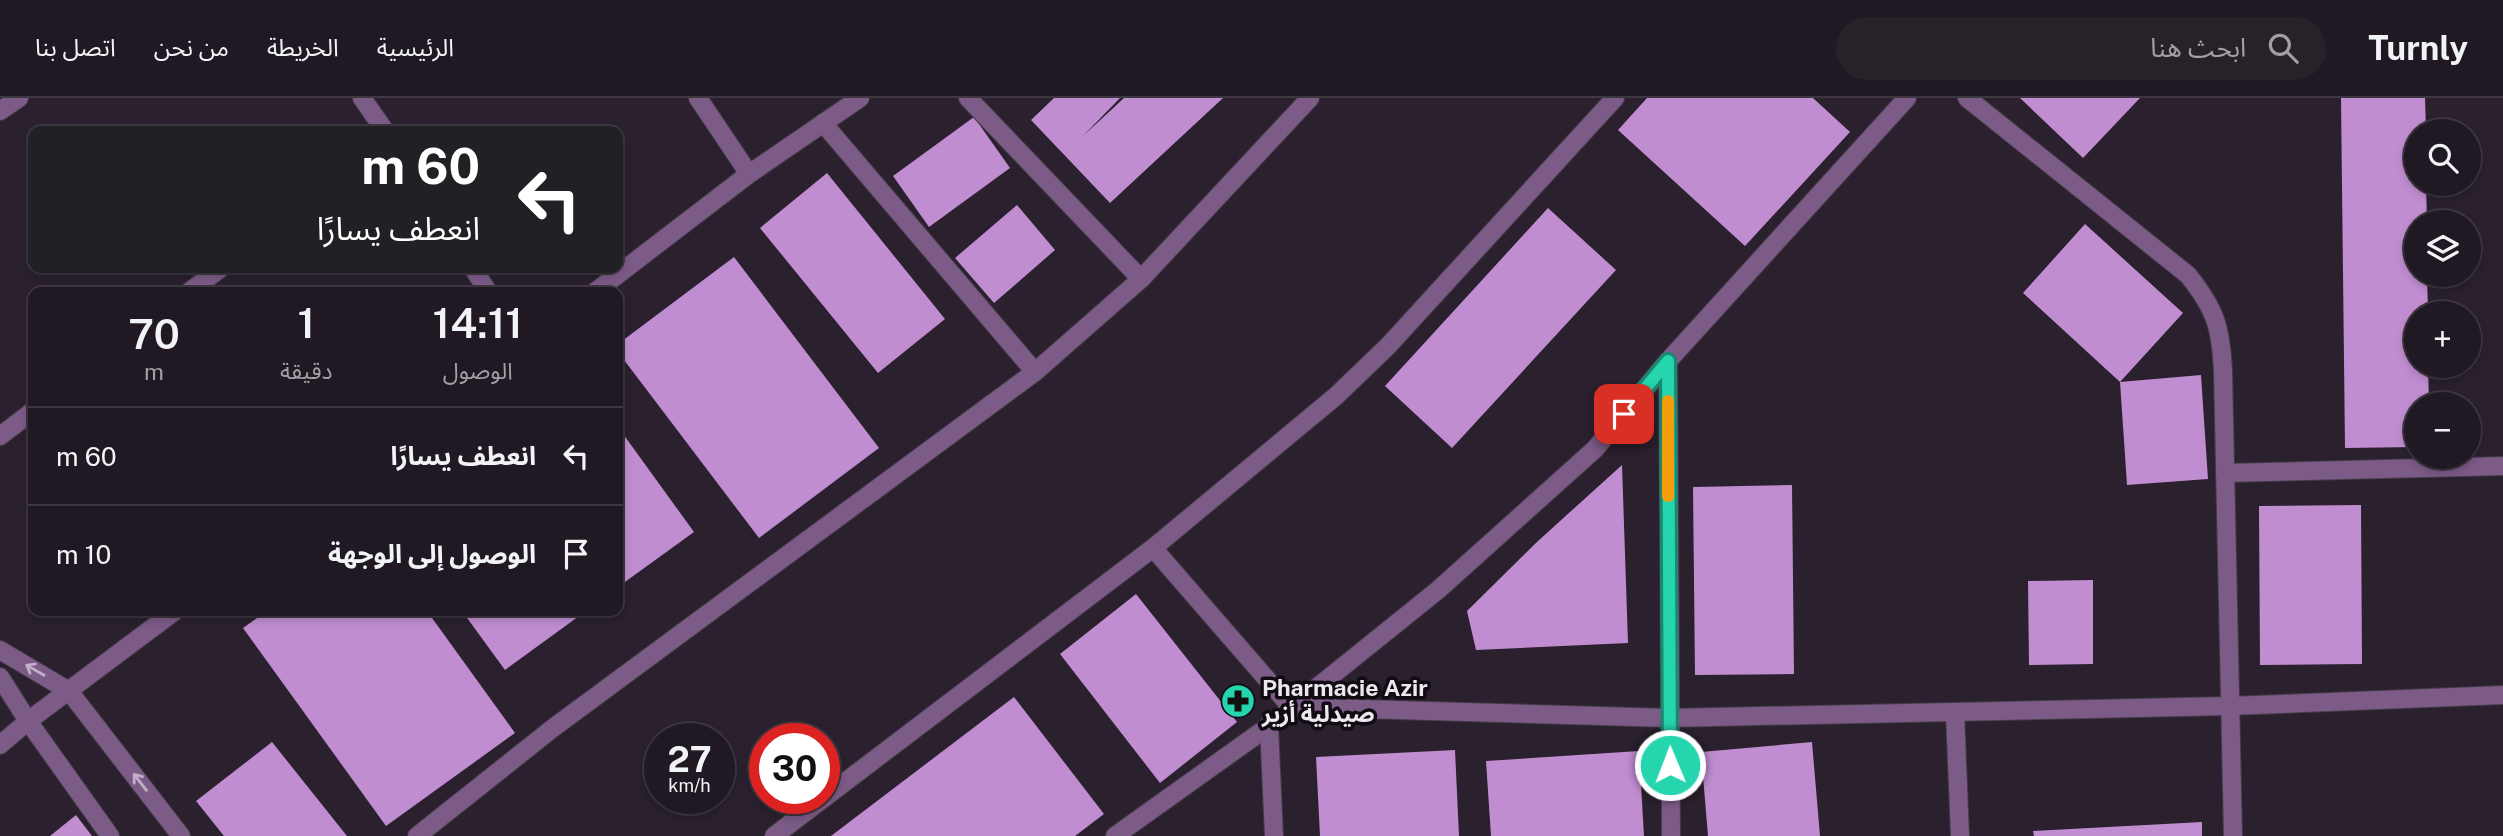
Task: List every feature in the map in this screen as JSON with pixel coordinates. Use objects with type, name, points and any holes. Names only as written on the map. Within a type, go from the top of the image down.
[{"type":"street","points":[[0,111],[19,98]]},
{"type":"street","points":[[362,98],[382,126]]},
{"type":"street","points":[[698,98],[749,174]]},
{"type":"street","points":[[623,271],[749,174],[859,98]]},
{"type":"street","points":[[968,98],[1140,279]]},
{"type":"street","points":[[840,786],[1153,548],[1336,396],[1388,346],[1615,98]]},
{"type":"street","points":[[1115,836],[1269,726],[1438,590],[1595,449],[1668,361],[1907,98]]},
{"type":"street","points":[[1967,98],[2189,275],[2206,298],[2217,321],[2222,345],[2233,836]]},
{"type":"street","points":[[417,836],[553,728],[1035,372],[1140,279],[1308,99]]},
{"type":"street","points":[[823,123],[1035,372]]},
{"type":"street","points":[[196,287],[215,273]]},
{"type":"street","points":[[602,287],[620,273]]},
{"type":"street","points":[[1668,361],[1671,836]]},
{"type":"street","points":[[0,436],[28,415]]},
{"type":"street","points":[[2225,472],[2503,466]]},
{"type":"street","points":[[1153,548],[1291,707],[1669,718],[2229,706],[2503,695]]},
{"type":"street","points":[[0,745],[168,616]]},
{"type":"street","points":[[0,650],[69,691],[181,836]]},
{"type":"street","points":[[0,677],[110,836]]},
{"type":"street","points":[[1955,712],[1960,836]]},
{"type":"street","points":[[1269,726],[1274,836]]},
{"type":"street","points":[[774,836],[803,814]]},
{"type":"building","points":[[1054,98],[1120,98],[1083,136],[1124,98],[1223,98],[1110,203],[1031,120]]},
{"type":"building","points":[[1647,98],[1813,98],[1850,132],[1745,246],[1618,130]]},
{"type":"building","points":[[2020,98],[2140,98],[2083,158]]},
{"type":"building","points":[[2341,98],[2425,98],[2426,119],[2404,119],[2404,196],[2426,196],[2427,210],[2404,210],[2404,287],[2427,287],[2428,301],[2404,301],[2404,378],[2428,378],[2429,392],[2404,392],[2404,447],[2345,448]]},
{"type":"building","points":[[974,117],[1010,168],[929,227],[893,176]]},
{"type":"building","points":[[827,173],[945,319],[878,373],[760,228]]},
{"type":"building","points":[[1017,205],[1055,250],[994,303],[955,258]]},
{"type":"building","points":[[1548,208],[1616,270],[1452,448],[1385,386]]},
{"type":"building","points":[[2085,224],[2183,313],[2120,382],[2023,293]]},
{"type":"building","points":[[734,257],[879,448],[759,538],[623,359],[623,340]]},
{"type":"building","points":[[2201,375],[2208,479],[2127,485],[2120,382]]},
{"type":"building","points":[[623,434],[694,532],[623,583]]},
{"type":"building","points":[[1622,465],[1628,643],[1476,650],[1467,611],[1538,541]]},
{"type":"building","points":[[1792,485],[1794,674],[1695,675],[1693,487]]},
{"type":"building","points":[[2361,505],[2362,664],[2260,665],[2259,506]]},
{"type":"building","points":[[2093,580],[2093,664],[2029,665],[2028,581]]},
{"type":"building","points":[[1136,594],[1237,722],[1160,783],[1060,654]]},
{"type":"building","points":[[260,616],[431,616],[515,733],[386,826],[243,628]]},
{"type":"building","points":[[466,616],[579,616],[505,670]]},
{"type":"building","points":[[1014,697],[1104,814],[1075,836],[831,836]]},
{"type":"building","points":[[272,742],[347,836],[224,836],[196,801]]},
{"type":"building","points":[[1812,742],[1820,836],[1708,836],[1701,752]]},
{"type":"building","points":[[1455,750],[1459,836],[1320,836],[1316,757]]},
{"type":"building","points":[[1639,751],[1644,836],[1491,836],[1486,761]]},
{"type":"building","points":[[76,815],[92,836],[50,836]]},
{"type":"building","points":[[2202,822],[2202,836],[2034,836],[2033,831]]},
{"type":"slow traffic","points":[[1668,401],[1668,496]]},
{"type":"place","name":"Pharmacie Azir صيدلية أزير","points":[[1238,701]]},
{"type":"route","points":[[1624,414],[1668,361],[1670,765]]}]
